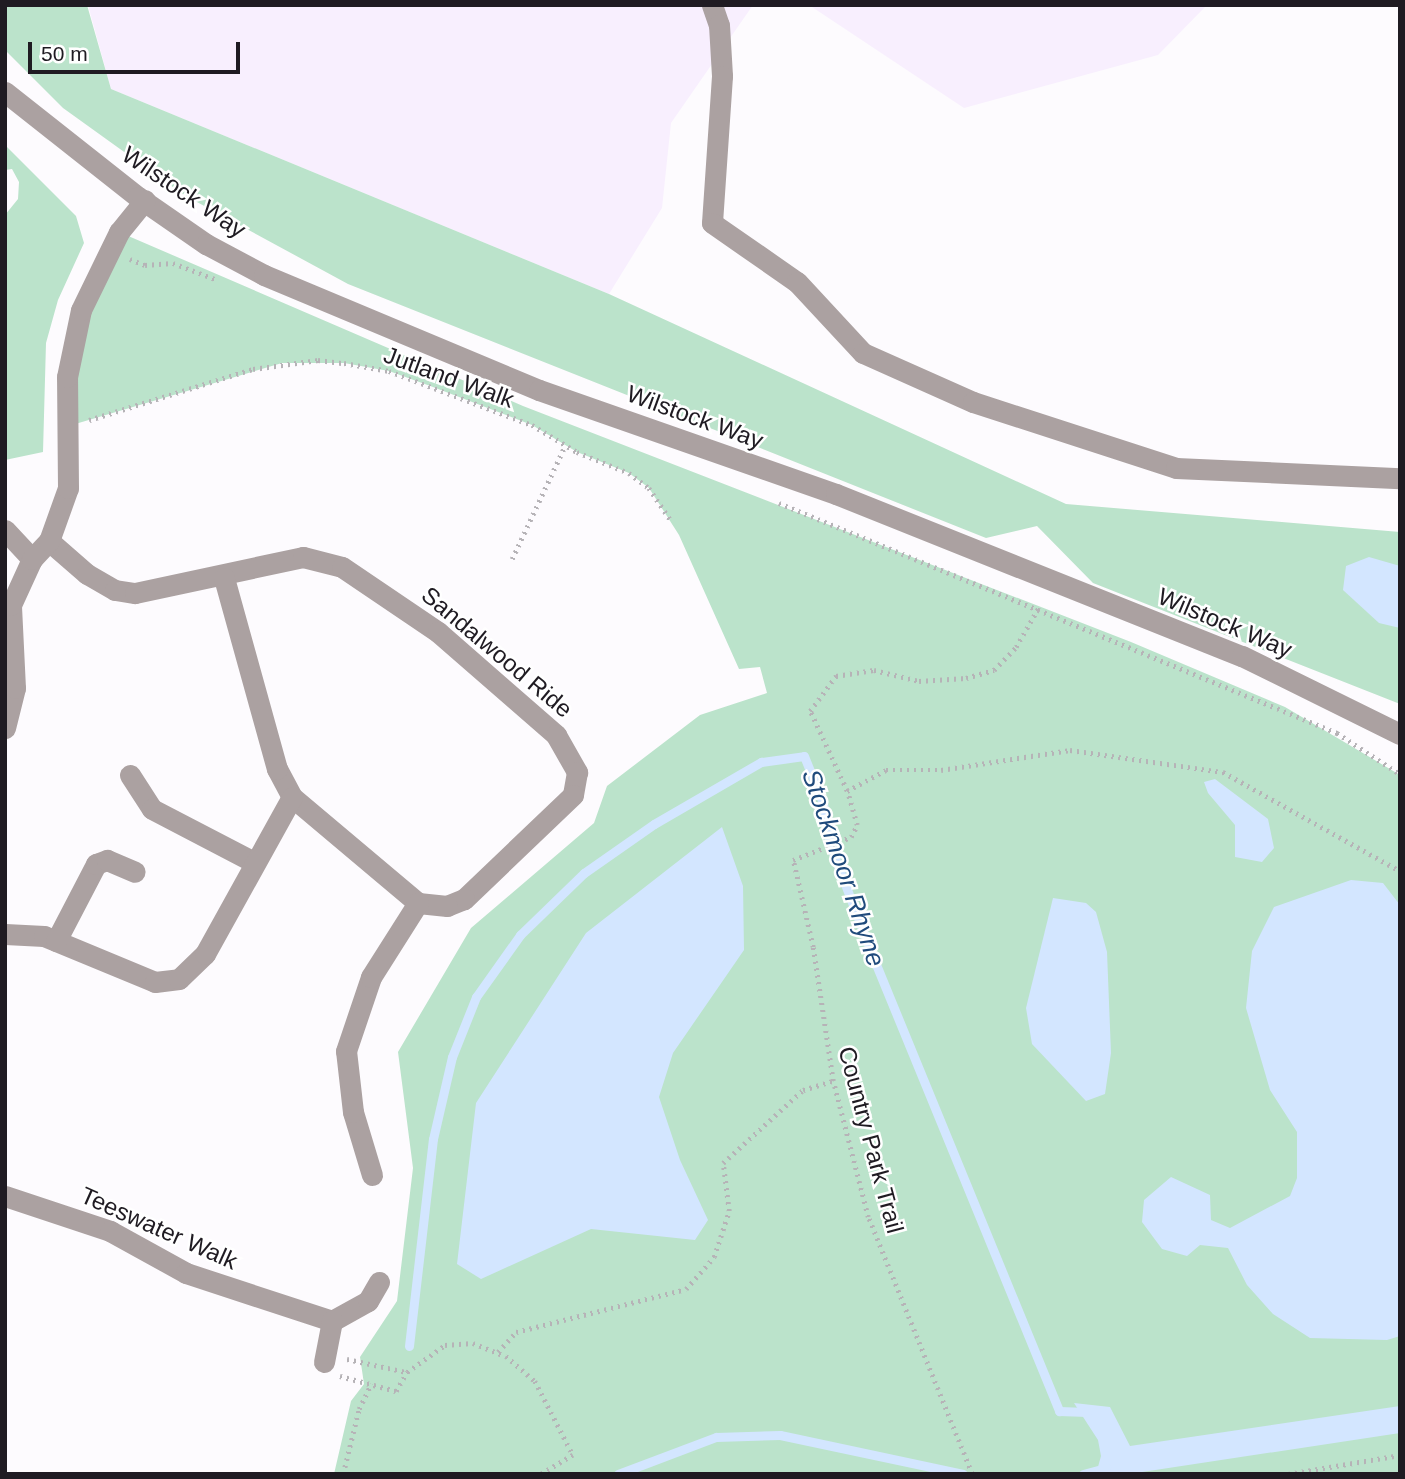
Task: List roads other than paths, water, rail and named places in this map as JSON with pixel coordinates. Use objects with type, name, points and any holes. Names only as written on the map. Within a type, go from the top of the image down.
[{"type":"street","points":[[712,5],[719,25],[722,76],[712,223],[797,282],[863,353],[973,402],[1176,468],[1400,478]]},
{"type":"street","name":"Wilstock Way","points":[[5,92],[145,201],[206,244],[264,275],[539,390],[836,494],[1242,656],[1400,734]]},
{"type":"street","points":[[7,720],[15,688],[11,605],[32,559],[49,541],[68,488],[65,427],[71,350],[81,310],[109,251],[145,201]]},
{"type":"street","points":[[5,530],[32,559]]},
{"type":"street","name":"Sandalwood Ride","points":[[49,541],[116,590],[135,593],[224,578],[303,557],[342,567],[438,632],[556,734],[577,772],[573,795],[529,842],[464,900],[447,906],[418,903]]},
{"type":"street","points":[[224,578],[277,769],[292,797],[418,903],[371,977],[346,1051],[353,1112],[372,1175]]},
{"type":"street","points":[[130,775],[152,809],[254,862]]},
{"type":"street","points":[[5,934],[26,932],[56,941],[155,982],[179,979],[205,954],[292,797]]},
{"type":"street","points":[[56,941],[96,864],[107,860],[135,872]]},
{"type":"street","name":"Teeswater Walk","points":[[5,1196],[110,1231],[186,1273],[332,1321]]},
{"type":"street","points":[[325,1358],[332,1321],[368,1301],[379,1282]]},
{"type":"water","points":[[1369,557],[1400,566],[1400,628],[1379,623],[1343,590],[1346,566]]},
{"type":"water","points":[[1215,779],[1268,819],[1274,848],[1262,862],[1235,857],[1235,825],[1208,793],[1204,782]]},
{"type":"water","points":[[722,827],[743,886],[744,950],[673,1053],[659,1097],[680,1160],[708,1220],[695,1240],[591,1229],[481,1279],[457,1264],[476,1103],[586,933]]},
{"type":"water","points":[[1351,880],[1383,883],[1400,905],[1400,1336],[1387,1340],[1310,1338],[1273,1314],[1247,1285],[1228,1248],[1200,1245],[1187,1256],[1162,1249],[1142,1222],[1144,1200],[1171,1177],[1210,1195],[1211,1220],[1230,1228],[1290,1196],[1297,1178],[1297,1132],[1270,1090],[1246,1008],[1252,951],[1274,907]]},
{"type":"water","points":[[1053,898],[1086,903],[1096,912],[1107,952],[1111,1053],[1105,1094],[1086,1101],[1032,1044],[1026,1008]]},
{"type":"water","points":[[1074,1403],[1110,1407],[1130,1446],[1400,1406],[1400,1433],[1129,1474],[1096,1474],[1101,1456],[1098,1440]]},
{"type":"waterway","name":"Stockmoor Rhyne","points":[[409,1346],[433,1139],[452,1057],[476,997],[520,935],[584,873],[654,824],[761,762],[804,756],[823,803],[830,845],[873,957],[1059,1411],[1087,1412]]},
{"type":"waterway","points":[[618,1474],[716,1437],[780,1435],[963,1474]]},
{"type":"waterway","points":[[1083,1474],[1106,1468]]}]
